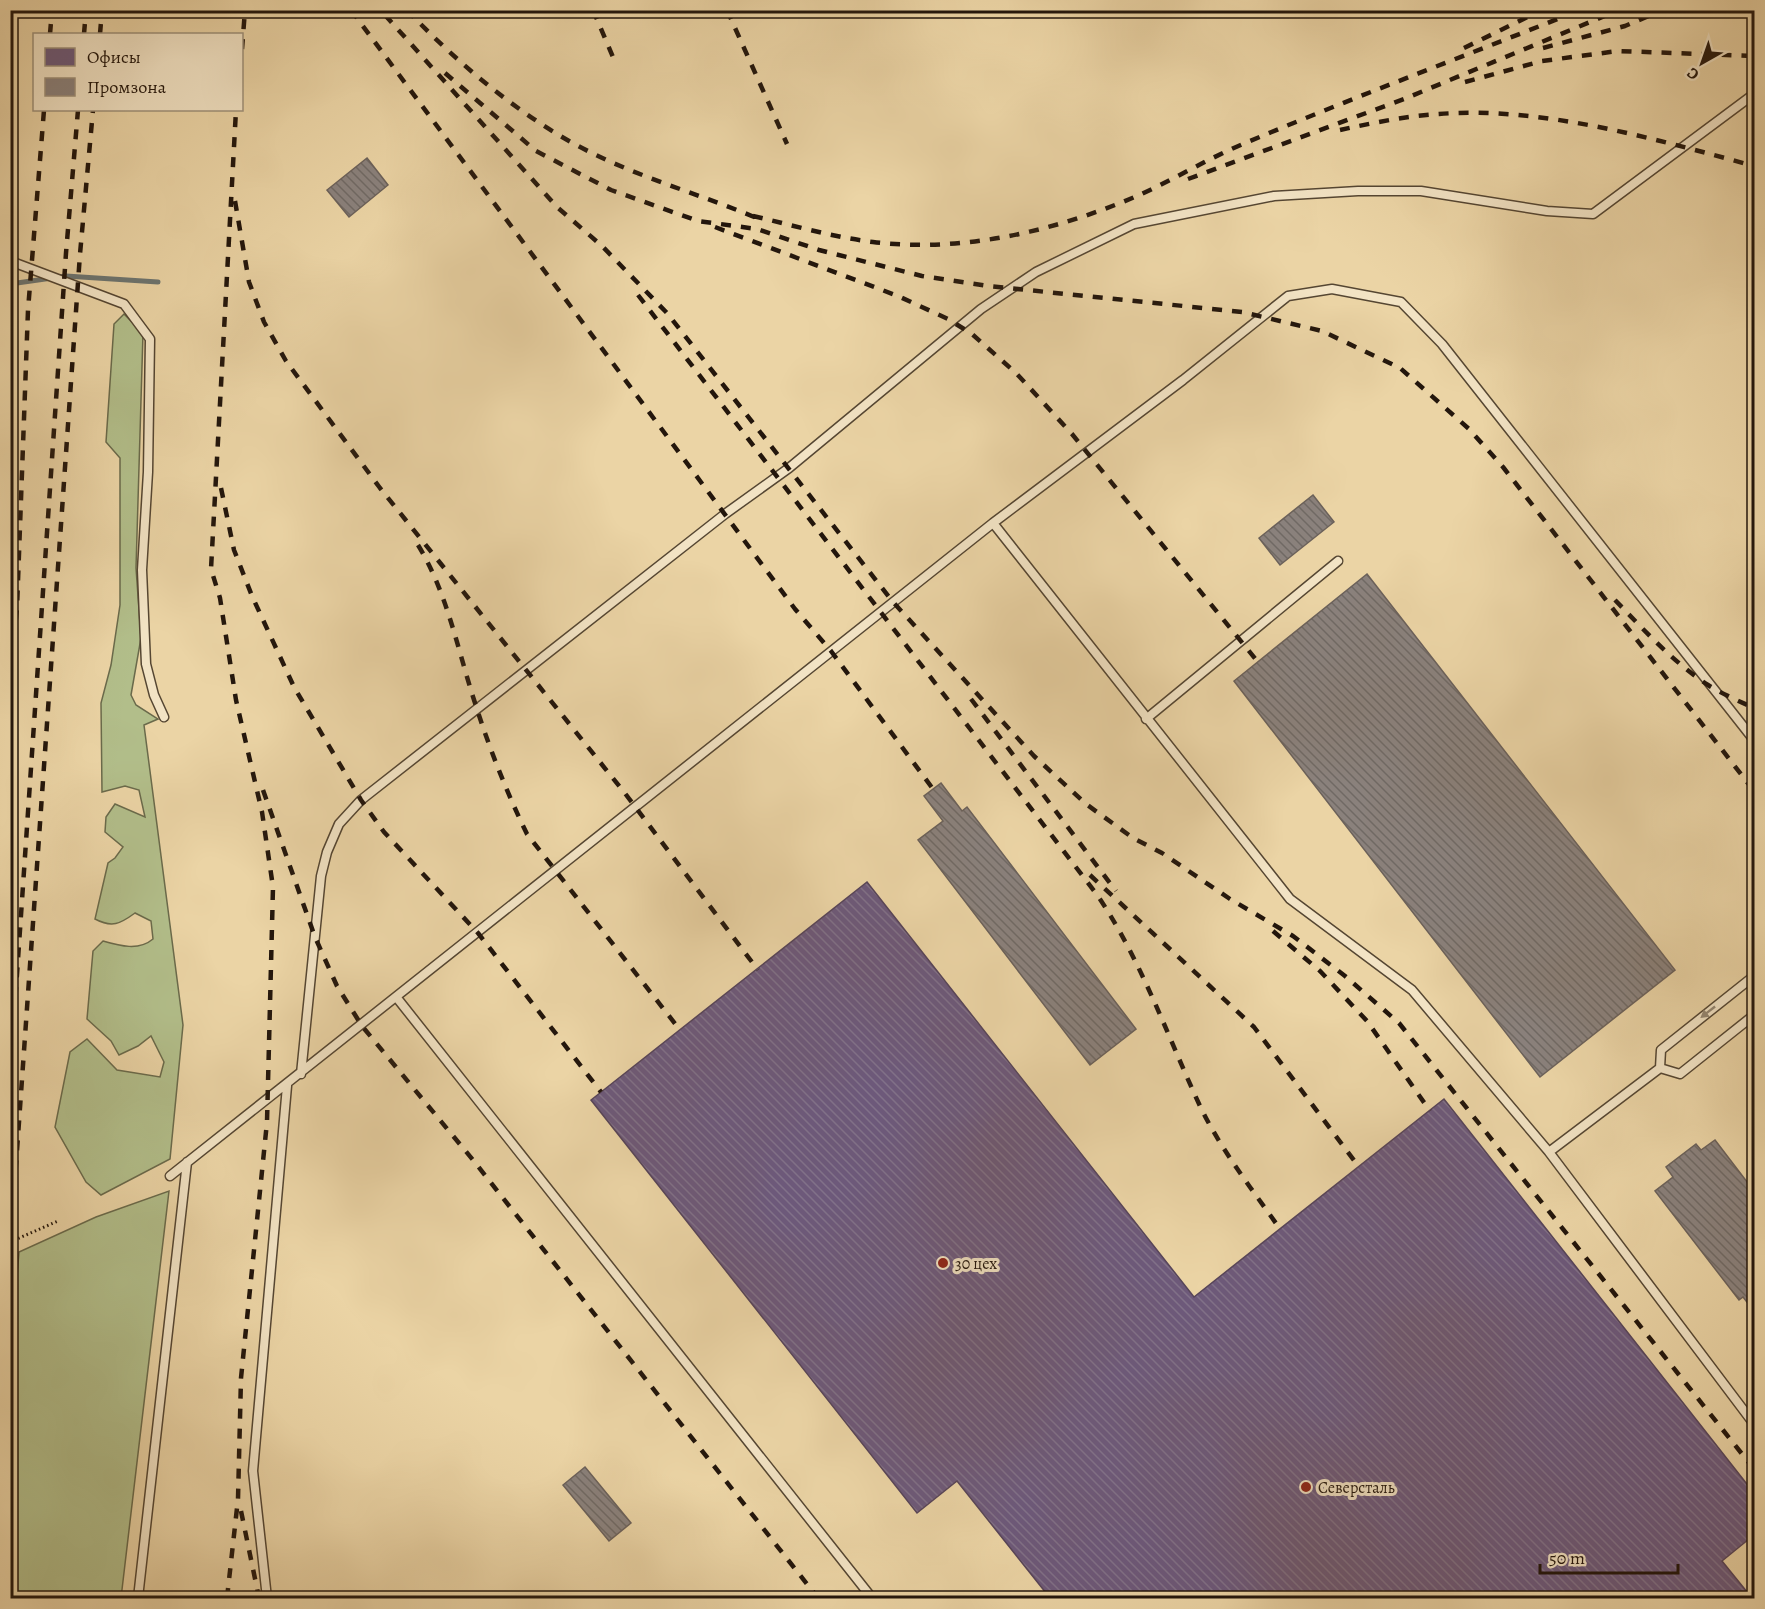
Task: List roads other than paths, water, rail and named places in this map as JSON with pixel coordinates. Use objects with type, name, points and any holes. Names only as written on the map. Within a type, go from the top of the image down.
[{"type":"lane","points":[[301,1074],[321,876],[327,852],[339,824],[361,800],[725,514],[789,468],[981,309],[1036,272],[1134,224],[1274,196],[1358,191],[1421,191],[1546,211],[1593,214],[1755,94]]},
{"type":"lane","points":[[10,261],[124,304],[150,339],[148,472],[142,582],[146,664],[154,695],[165,717]]},
{"type":"lane","points":[[170,1176],[287,1086],[993,523],[1183,380],[1288,296],[1332,289],[1401,302],[1442,344],[1755,740]]},
{"type":"lane","points":[[993,523],[1290,899],[1412,990],[1550,1152],[1755,1424]]},
{"type":"lane","points":[[1146,719],[1338,561]]},
{"type":"lane","points":[[1550,1152],[1660,1068],[1661,1050],[1755,976]]},
{"type":"lane","points":[[397,998],[872,1599]]},
{"type":"lane","points":[[1660,1068],[1680,1074],[1755,1015]]},
{"type":"lane","points":[[267,1599],[253,1471],[287,1086]]},
{"type":"lane","points":[[138,1599],[187,1162]]},
{"type":"waterway","points":[[10,284],[66,276],[158,282]]},
{"type":"railway","points":[[50,33],[52,10]]},
{"type":"railway","points":[[84,33],[86,10]]},
{"type":"railway","points":[[100,33],[102,10]]},
{"type":"railway","points":[[243,36],[245,10]]},
{"type":"railway","points":[[351,10],[795,609],[831,651],[933,789]]},
{"type":"railway","points":[[407,10],[448,51],[494,90],[569,141],[635,172],[759,219]]},
{"type":"railway","points":[[593,10],[613,57]]},
{"type":"railway","points":[[727,10],[787,144]]},
{"type":"railway","points":[[1464,48],[1542,10]]},
{"type":"railway","points":[[753,216],[842,237],[907,245],[974,242],[1041,229],[1137,196],[1243,144],[1580,10]]},
{"type":"railway","points":[[1188,179],[1404,99],[1619,10]]},
{"type":"railway","points":[[1543,48],[1625,26],[1663,10]]},
{"type":"railway","points":[[385,15],[557,207],[602,246],[667,313],[893,602],[1034,756],[1086,804],[1133,838],[1162,853],[1230,899],[1293,936],[1345,976],[1399,1023],[1754,1469]]},
{"type":"railway","points":[[1465,82],[1542,61],[1618,51],[1754,56]]},
{"type":"railway","points":[[445,73],[536,151],[611,190],[698,221],[757,229],[819,250],[922,276],[988,286],[1242,312],[1322,331],[1400,368],[1469,429],[1503,467],[1754,791]]},
{"type":"railway","points":[[10,680],[17,608],[28,310],[44,111]]},
{"type":"railway","points":[[10,1077],[66,253],[78,111]]},
{"type":"railway","points":[[10,1250],[80,254],[93,111]]},
{"type":"railway","points":[[227,1598],[238,1499],[241,1378],[267,1122],[273,887],[262,812],[236,700],[220,598],[211,569],[236,111]]},
{"type":"railway","points":[[1340,130],[1427,115],[1478,113],[1518,115],[1598,127],[1678,145],[1754,166]]},
{"type":"railway","points":[[235,201],[249,282],[264,322],[286,361],[380,488],[624,792],[758,970]]},
{"type":"railway","points":[[715,227],[898,296],[948,319],[972,334],[1017,374],[1072,434],[1258,662]]},
{"type":"railway","points":[[638,295],[1098,896],[1141,973],[1208,1122],[1237,1169],[1280,1229]]},
{"type":"railway","points":[[221,488],[234,550],[252,596],[294,687],[361,800],[384,832],[478,933],[601,1092]]},
{"type":"railway","points":[[418,545],[445,603],[487,739],[527,834],[680,1030]]},
{"type":"railway","points":[[1615,600],[1659,645],[1695,676],[1754,708]]},
{"type":"railway","points":[[971,699],[1116,891]]},
{"type":"railway","points":[[263,790],[315,937],[337,986],[362,1026],[473,1160],[818,1598]]},
{"type":"railway","points":[[1090,875],[1254,1027],[1359,1167]]},
{"type":"railway","points":[[1273,931],[1320,971],[1367,1021],[1430,1111]]},
{"type":"railway","points":[[241,1511],[259,1598]]},
{"type":"place","name":"30 цех","points":[[943,1263]]},
{"type":"place","name":"Северсталь","points":[[1306,1487]]}]
